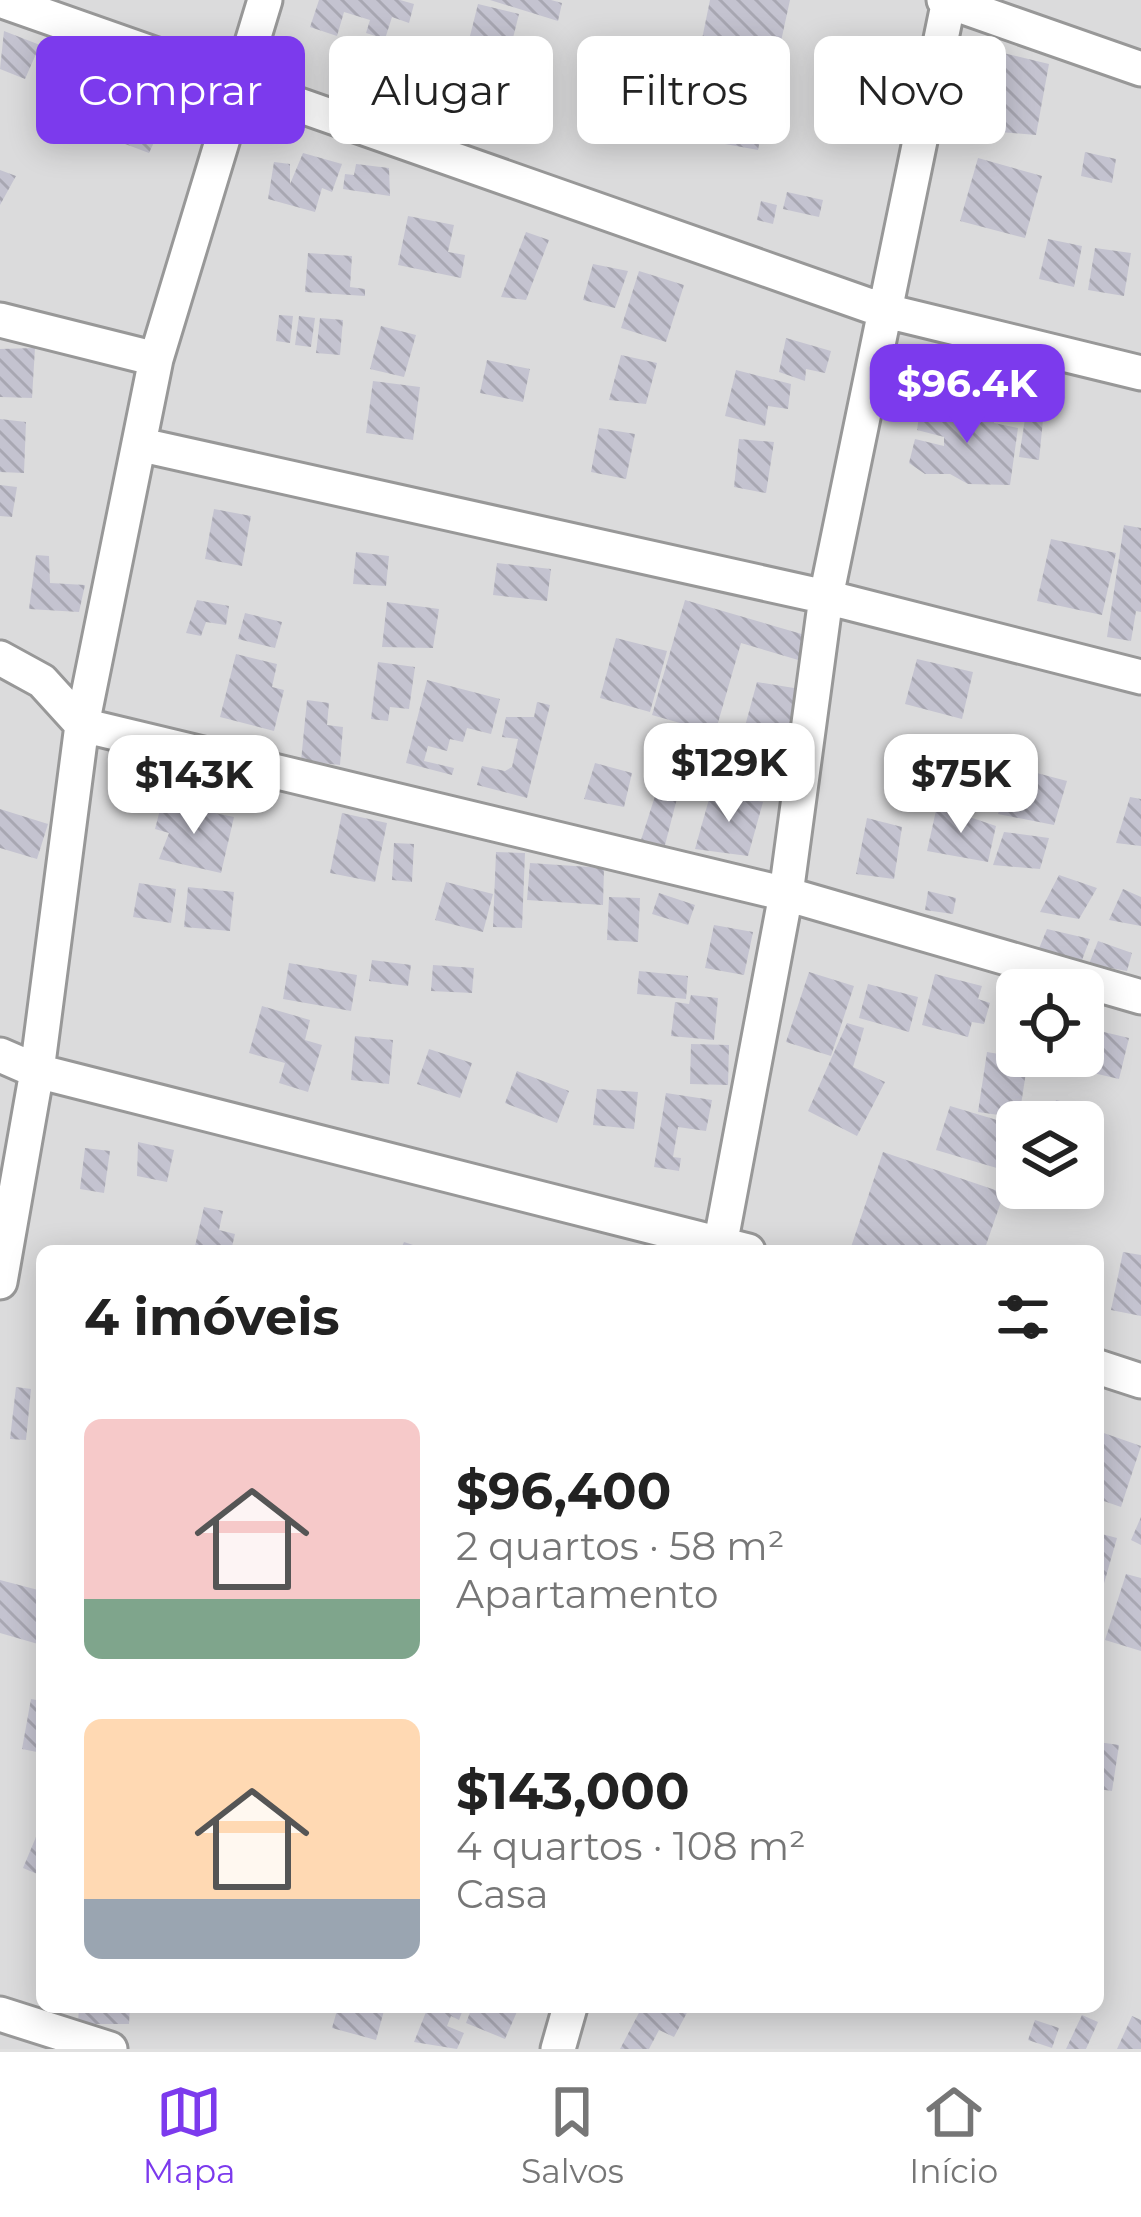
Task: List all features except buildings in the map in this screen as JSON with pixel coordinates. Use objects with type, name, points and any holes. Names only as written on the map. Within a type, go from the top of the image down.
[{"type":"street","points":[[0,0],[102,36]]},
{"type":"street","points":[[255,36],[266,0]]},
{"type":"street","points":[[729,1245],[786,894],[826,597],[947,0],[1141,69]]},
{"type":"street","points":[[305,108],[882,310],[1141,373]]},
{"type":"street","points":[[0,1282],[37,1071],[82,725],[156,359],[222,144]]},
{"type":"street","points":[[0,320],[156,359]]},
{"type":"street","points":[[142,445],[826,597],[1141,677]]},
{"type":"street","points":[[0,658],[42,681],[82,725],[786,894],[1141,997]]},
{"type":"street","points":[[0,1055],[37,1071],[717,1245]]},
{"type":"street","points":[[1104,1368],[1141,1381]]},
{"type":"street","points":[[558,2049],[568,2013]]},
{"type":"street","points":[[0,2014],[110,2049]]},
{"type":"shaded area","points":[[0,0],[1141,0],[1141,2049],[0,2049]]}]
